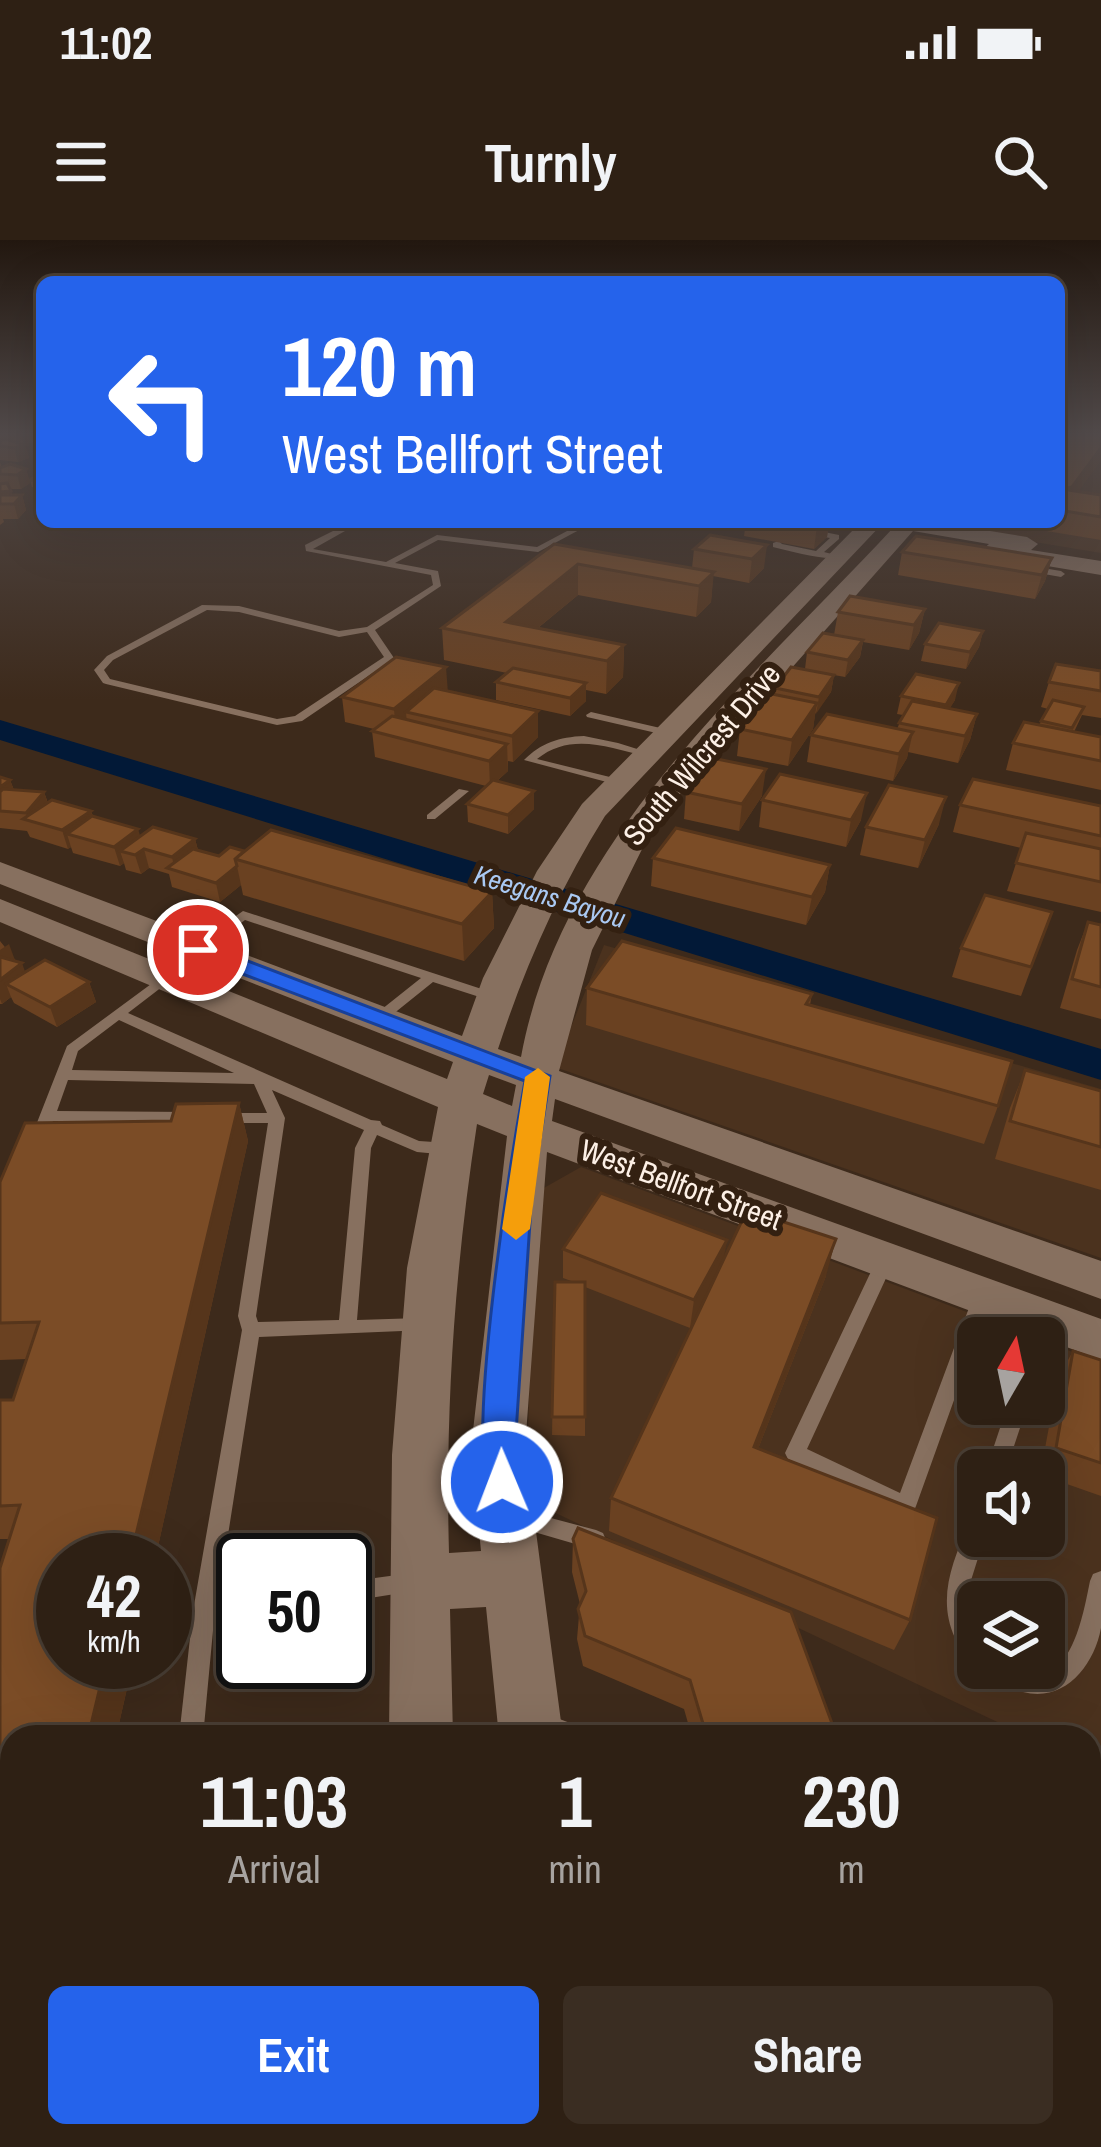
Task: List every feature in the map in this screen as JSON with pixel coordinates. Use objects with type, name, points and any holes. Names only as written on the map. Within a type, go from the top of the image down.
[{"type":"main road","points":[[855,534],[1101,557]]},
{"type":"main road","points":[[855,534],[1101,568]]},
{"type":"main road","name":"South Wilcrest Drive","points":[[475,1055],[500,985],[554,871],[618,782],[799,598],[855,534]]},
{"type":"main road","name":"South Wilcrest Drive","points":[[545,1725],[511,1578],[498,1448],[519,1192],[544,1040],[578,942],[642,818],[832,605],[855,534]]},
{"type":"main road","points":[[799,598],[832,605]]},
{"type":"main road","points":[[652,745],[689,760]]},
{"type":"main road","name":"West Bellfort Street","points":[[0,872],[475,1055],[534,1103],[1020,1317]]},
{"type":"main road","name":"West Bellfort Street","points":[[0,909],[166,976],[455,1125],[534,1103],[1081,1273]]},
{"type":"main road","points":[[166,976],[198,950]]},
{"type":"main road","points":[[421,1725],[419,1582],[427,1325],[455,1125],[475,1055]]},
{"type":"main road","points":[[1050,1317],[1081,1273]]},
{"type":"main road","name":"West Bellfort Street","points":[[1065,1333],[1101,1340]]},
{"type":"main road","points":[[419,1582],[511,1578]]},
{"type":"lane","points":[[345,528],[308,547],[310,551],[435,573],[440,581],[370,629],[339,634],[239,609],[206,608],[110,658],[99,670],[106,680],[253,718],[298,719],[389,658],[370,629]]},
{"type":"lane","points":[[386,565],[437,537],[538,550],[554,546],[581,528]]},
{"type":"lane","points":[[803,528],[855,534]]},
{"type":"lane","points":[[779,543],[776,545],[855,534]]},
{"type":"lane","points":[[977,559],[1061,574]]},
{"type":"lane","points":[[591,715],[652,745]]},
{"type":"lane","points":[[618,782],[529,760],[560,739],[652,745]]},
{"type":"lane","points":[[575,772],[604,743]]},
{"type":"lane","points":[[431,817],[463,791]]},
{"type":"lane","points":[[198,950],[242,914],[428,980],[500,985]]},
{"type":"lane","points":[[32,1155],[72,1049],[166,976]]},
{"type":"lane","points":[[377,1020],[428,980]]},
{"type":"lane","points":[[117,1014],[417,1146],[455,1125]]},
{"type":"lane","points":[[63,1075],[260,1079]]},
{"type":"lane","points":[[192,1725],[277,1118],[260,1079]]},
{"type":"lane","points":[[48,1116],[277,1118]]},
{"type":"lane","points":[[346,1327],[363,1148],[374,1125]]},
{"type":"lane","points":[[885,1261],[795,1453],[906,1506],[982,1297]]},
{"type":"lane","points":[[251,1330],[427,1325]]},
{"type":"lane","points":[[505,1516],[549,1523],[614,1546]]},
{"type":"lane","points":[[1065,1674],[1085,1650],[1101,1581]]},
{"type":"lane","points":[[372,1588],[419,1582]]},
{"type":"lane","points":[[957,1589],[957,1626]]},
{"type":"lane","points":[[205,1611],[216,1610]]},
{"type":"shaded area","points":[[1065,522],[1101,522],[1101,553],[949,528],[1065,528]]},
{"type":"shaded area","points":[[604,945],[1101,1089],[1101,1258],[555,1067]]},
{"type":"shaded area","points":[[581,1167],[980,1317],[957,1317],[957,1425],[1065,1425],[1065,1349],[1101,1363],[1101,1725],[1004,1725],[526,1499],[535,1193]]},
{"type":"building","points":[[710,535],[767,545],[752,559],[694,549]]},
{"type":"building","points":[[916,536],[1052,558],[1042,575],[902,552]]},
{"type":"building","points":[[554,544],[714,572],[699,586],[578,564],[506,622],[624,645],[607,661],[442,628]]},
{"type":"building","points":[[850,596],[925,609],[914,625],[838,612]]},
{"type":"building","points":[[939,623],[983,631],[970,652],[925,644]]},
{"type":"building","points":[[823,633],[863,640],[848,660],[807,652]]},
{"type":"building","points":[[396,657],[446,667],[394,709],[342,697]]},
{"type":"building","points":[[1056,664],[1101,671],[1101,691],[1049,682]]},
{"type":"building","points":[[791,667],[834,675],[819,697],[775,688]]},
{"type":"building","points":[[513,668],[586,683],[570,698],[496,682]]},
{"type":"building","points":[[916,674],[959,683],[946,705],[901,696]]},
{"type":"building","points":[[434,688],[538,711],[512,736],[406,712]]},
{"type":"building","points":[[767,693],[817,703],[792,740],[740,729]]},
{"type":"building","points":[[1053,700],[1084,707],[1072,728],[1041,721]]},
{"type":"building","points":[[912,701],[977,714],[965,736],[899,723]]},
{"type":"building","points":[[827,714],[913,732],[899,754],[811,735]]},
{"type":"building","points":[[392,716],[507,744],[489,761],[372,731]]},
{"type":"building","points":[[1024,722],[1101,737],[1101,761],[1013,743]]},
{"type":"building","points":[[712,758],[766,769],[742,804],[686,792]]},
{"type":"building","points":[[780,774],[867,793],[851,820],[762,800]]},
{"type":"building","points":[[973,779],[1101,806],[1101,836],[960,805]]},
{"type":"building","points":[[493,780],[534,791],[508,815],[467,804]]},
{"type":"building","points":[[889,785],[946,797],[925,840],[866,827]]},
{"type":"building","points":[[3,789],[44,792],[26,813],[0,811]]},
{"type":"building","points":[[52,800],[91,811],[62,830],[23,819]]},
{"type":"building","points":[[92,816],[138,829],[114,847],[67,834]]},
{"type":"building","points":[[153,827],[195,839],[172,857],[144,849],[135,855],[120,851]]},
{"type":"building","points":[[676,828],[830,865],[812,897],[653,858]]},
{"type":"building","points":[[271,830],[492,892],[462,924],[235,859]]},
{"type":"building","points":[[1026,833],[1101,849],[1101,882],[1016,863]]},
{"type":"building","points":[[230,847],[244,851],[235,859],[237,866],[216,883],[167,868],[193,849],[219,856]]},
{"type":"building","points":[[985,895],[1052,912],[1031,967],[961,948]]},
{"type":"building","points":[[1088,922],[1101,925],[1101,987],[1072,979]]},
{"type":"building","points":[[622,941],[812,994],[806,1004],[1012,1061],[998,1106],[587,988]]},
{"type":"building","points":[[0,957],[22,963],[0,980]]},
{"type":"building","points":[[45,960],[89,982],[50,1007],[6,984]]},
{"type":"building","points":[[1025,1070],[1101,1091],[1101,1147],[1010,1121]]},
{"type":"building","points":[[239,1103],[136,1533],[36,1533],[36,1689],[100,1689],[91,1725],[0,1725],[0,1568],[20,1505],[0,1506],[0,1400],[13,1400],[39,1322],[0,1323],[0,1182],[25,1123],[171,1121],[176,1104]]},
{"type":"building","points":[[601,1193],[727,1240],[694,1300],[563,1249]]},
{"type":"building","points":[[747,1210],[836,1239],[754,1447],[937,1518],[910,1620],[611,1498]]},
{"type":"building","points":[[555,1282],[585,1282],[585,1417],[552,1417]]},
{"type":"building","points":[[1073,1351],[1101,1360],[1101,1463],[1056,1448],[1060,1425],[1065,1425]]},
{"type":"building","points":[[578,1528],[791,1612],[833,1725],[703,1725],[690,1680],[585,1636],[578,1609],[586,1591],[573,1539]]},
{"type":"waterway","name":"Keegans Bayou","points":[[0,730],[1101,1065]]},
{"type":"slow traffic","points":[[516,1229],[538,1077]]},
{"type":"route","points":[[198,950],[538,1076],[519,1192],[498,1448],[502,1482]]}]
